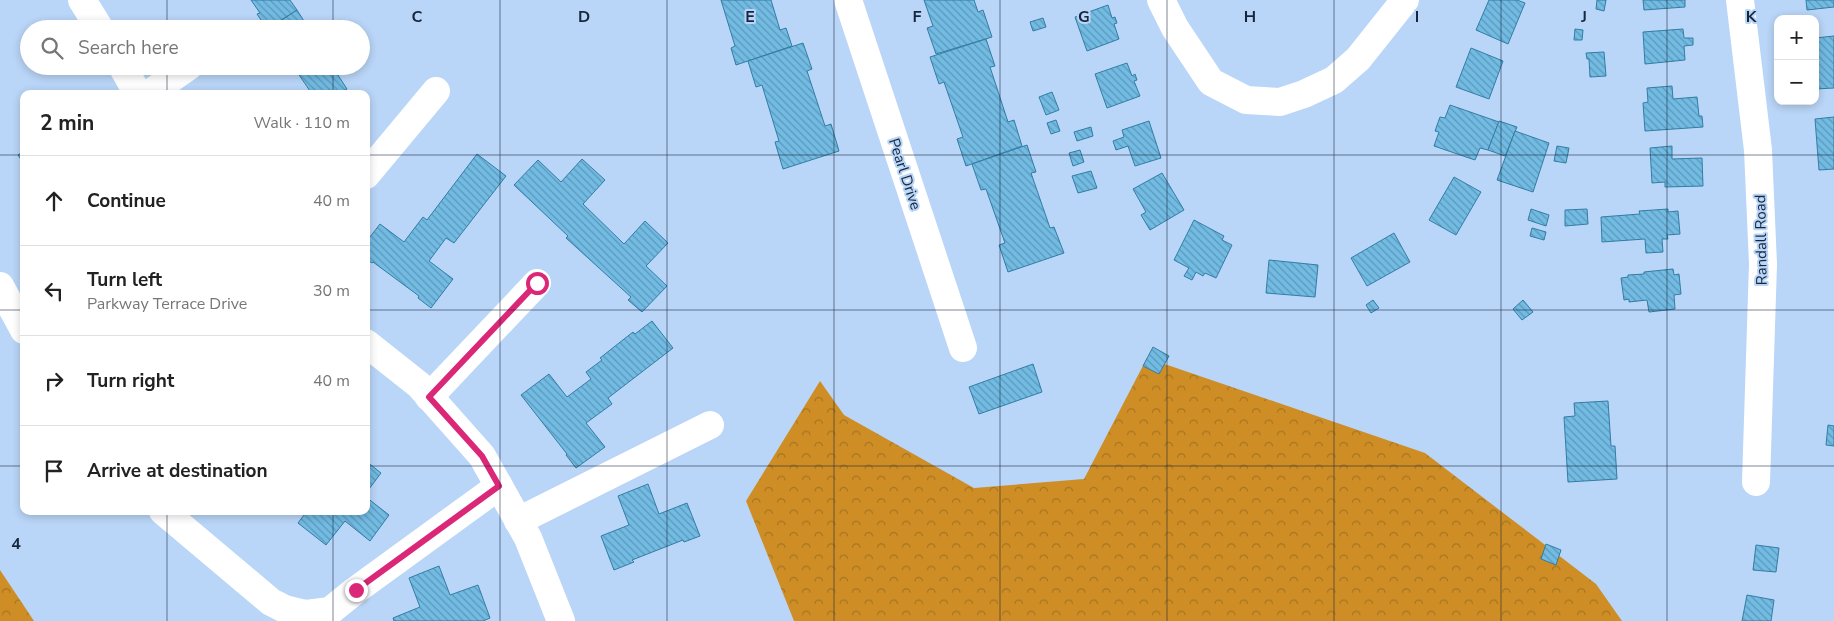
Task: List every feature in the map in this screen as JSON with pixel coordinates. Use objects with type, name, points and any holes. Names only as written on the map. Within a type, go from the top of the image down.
[{"type":"street","points":[[82,0],[94,20]]},
{"type":"street","name":"Pearl Drive","points":[[848,0],[963,348]]},
{"type":"street","points":[[1161,0],[1175,28],[1211,82],[1246,100],[1280,102],[1304,94],[1334,80],[1358,58],[1405,0]]},
{"type":"street","name":"Randall Road","points":[[1740,0],[1758,150],[1763,264],[1756,482]]},
{"type":"street","points":[[127,75],[136,90]]},
{"type":"street","points":[[154,90],[176,75]]},
{"type":"street","points":[[370,170],[436,91]]},
{"type":"street","points":[[429,397],[537,283]]},
{"type":"street","points":[[0,286],[20,323]]},
{"type":"street","points":[[370,346],[419,385],[482,456],[528,538],[561,621]]},
{"type":"street","points":[[518,521],[710,425]]},
{"type":"street","points":[[168,515],[271,602],[285,609],[306,614],[330,611],[499,486]]},
{"type":"green space","points":[[1147,358],[1425,453],[1596,584],[1622,621],[794,621],[746,501],[820,381],[844,415],[974,488],[1084,479]]},
{"type":"green space","points":[[0,570],[34,621],[0,621]]},
{"type":"building","points":[[251,0],[290,0],[297,10],[281,20],[261,20],[257,14],[260,13]]},
{"type":"building","points":[[721,0],[771,0],[780,30],[786,28],[792,46],[736,65],[731,48],[735,46]]},
{"type":"building","points":[[924,0],[974,0],[978,12],[983,10],[992,37],[936,54],[927,28],[933,26]]},
{"type":"building","points":[[1489,0],[1517,0],[1525,3],[1508,44],[1476,30]]},
{"type":"building","points":[[1597,0],[1606,0],[1604,11],[1596,9]]},
{"type":"building","points":[[1643,0],[1685,0],[1685,7],[1644,10]]},
{"type":"building","points":[[1806,0],[1834,0],[1834,7],[1807,10]]},
{"type":"building","points":[[1108,5],[1112,18],[1115,17],[1117,23],[1114,24],[1119,39],[1087,51],[1075,17]]},
{"type":"building","points":[[297,10],[303,20],[282,20]]},
{"type":"building","points":[[1043,18],[1046,27],[1033,31],[1030,22]]},
{"type":"building","points":[[1575,29],[1583,30],[1582,40],[1574,40]]},
{"type":"building","points":[[1683,29],[1684,38],[1693,38],[1693,45],[1684,46],[1685,60],[1645,64],[1643,32]]},
{"type":"building","points":[[1834,36],[1834,88],[1819,89],[1819,38]]},
{"type":"building","points":[[986,39],[995,66],[990,67],[1008,122],[1014,120],[1022,146],[966,166],[957,139],[963,137],[944,82],[939,84],[930,57]]},
{"type":"building","points":[[803,43],[812,69],[807,71],[825,126],[831,124],[839,151],[783,169],[775,142],[779,141],[762,85],[756,87],[748,61]]},
{"type":"building","points":[[1471,48],[1503,61],[1489,99],[1456,87]]},
{"type":"building","points":[[1604,52],[1606,76],[1590,77],[1589,59],[1587,59],[1586,53]]},
{"type":"building","points":[[1127,63],[1132,76],[1135,74],[1137,80],[1134,81],[1140,96],[1107,108],[1095,74]]},
{"type":"building","points":[[299,75],[338,75],[347,89],[346,90],[309,90]]},
{"type":"building","points":[[1672,86],[1673,99],[1697,97],[1699,116],[1702,116],[1703,127],[1645,131],[1643,103],[1648,102],[1647,88]]},
{"type":"building","points":[[1052,92],[1059,110],[1046,115],[1039,97]]},
{"type":"building","points":[[1450,105],[1499,122],[1488,150],[1480,148],[1475,160],[1434,146],[1439,132],[1435,131],[1440,117],[1445,118]]},
{"type":"building","points":[[1834,117],[1834,169],[1819,170],[1815,119]]},
{"type":"building","points":[[1056,120],[1060,131],[1051,134],[1047,123]]},
{"type":"building","points":[[1149,121],[1161,158],[1135,166],[1128,146],[1116,150],[1113,141],[1124,137],[1122,130]]},
{"type":"building","points":[[1499,121],[1517,127],[1505,156],[1488,150]]},
{"type":"building","points":[[1091,127],[1093,136],[1077,141],[1074,132]]},
{"type":"building","points":[[1515,131],[1549,143],[1533,192],[1497,180]]},
{"type":"building","points":[[1027,145],[1036,172],[1031,173],[1050,228],[1054,227],[1064,253],[1008,272],[999,245],[1005,243],[986,189],[981,190],[972,164]]},
{"type":"building","points":[[1557,146],[1569,148],[1566,163],[1554,161]]},
{"type":"building","points":[[1672,146],[1672,159],[1702,158],[1703,186],[1665,187],[1665,182],[1652,183],[1650,148]]},
{"type":"building","points":[[1080,150],[1084,162],[1073,166],[1069,153]]},
{"type":"building","points":[[477,154],[506,176],[454,243],[446,238],[429,261],[453,279],[431,308],[418,298],[419,296],[370,262],[370,237],[380,224],[404,242],[423,217],[427,220]]},
{"type":"building","points":[[582,159],[605,180],[583,204],[624,244],[645,221],[668,243],[646,266],[667,286],[642,312],[628,300],[631,297],[566,238],[568,236],[514,185],[538,160],[561,182]]},
{"type":"building","points":[[1091,171],[1097,188],[1078,193],[1072,176]]},
{"type":"building","points":[[1162,173],[1184,210],[1150,230],[1141,215],[1146,212],[1133,189]]},
{"type":"building","points":[[1454,177],[1481,192],[1456,235],[1429,220]]},
{"type":"building","points":[[1531,209],[1549,215],[1546,226],[1528,220]]},
{"type":"building","points":[[1587,209],[1588,224],[1565,226],[1565,210]]},
{"type":"building","points":[[1668,209],[1668,212],[1678,211],[1680,234],[1667,235],[1668,239],[1662,239],[1663,252],[1646,253],[1645,239],[1602,242],[1601,217],[1640,214],[1639,211]]},
{"type":"building","points":[[1194,220],[1224,236],[1222,240],[1232,245],[1216,278],[1205,273],[1203,276],[1196,272],[1192,280],[1184,276],[1189,268],[1174,260]]},
{"type":"building","points":[[1532,228],[1546,232],[1544,240],[1530,236]]},
{"type":"building","points":[[1394,233],[1410,262],[1367,286],[1351,258]]},
{"type":"building","points":[[1269,260],[1318,265],[1315,297],[1266,293]]},
{"type":"building","points":[[1673,269],[1674,275],[1679,274],[1681,294],[1674,295],[1675,309],[1649,312],[1647,300],[1629,302],[1629,299],[1624,300],[1621,278],[1628,277],[1628,275],[1644,274],[1644,272]]},
{"type":"building","points":[[1373,300],[1379,308],[1371,313],[1366,305]]},
{"type":"building","points":[[1523,300],[1533,312],[1522,320],[1513,309]]},
{"type":"building","points":[[652,321],[673,348],[608,398],[612,404],[586,423],[605,447],[576,468],[521,395],[549,374],[567,397],[591,379],[586,372],[602,360],[600,358],[633,332],[635,334]]},
{"type":"building","points":[[1153,347],[1169,356],[1159,374],[1143,366]]},
{"type":"building","points":[[1033,364],[1042,392],[979,414],[969,387]]},
{"type":"building","points":[[1608,401],[1611,446],[1615,446],[1617,479],[1568,482],[1564,417],[1575,416],[1574,403]]},
{"type":"building","points":[[1828,425],[1834,426],[1834,446],[1826,445]]},
{"type":"building","points":[[370,464],[381,473],[370,488]]},
{"type":"building","points":[[648,484],[659,514],[687,503],[700,536],[684,542],[683,540],[632,560],[634,562],[614,570],[601,536],[629,525],[618,496]]},
{"type":"building","points":[[370,500],[389,515],[370,541],[345,521],[326,545],[298,523],[304,515],[370,515]]},
{"type":"building","points":[[1546,544],[1561,550],[1556,565],[1541,559]]},
{"type":"building","points":[[1756,545],[1779,548],[1776,572],[1753,570]]},
{"type":"building","points":[[439,566],[450,595],[478,585],[490,618],[483,621],[394,621],[393,618],[420,607],[409,578]]},
{"type":"building","points":[[1747,595],[1774,600],[1771,621],[1742,621]]},
{"type":"route","points":[[356,590],[499,486],[482,456],[429,397],[537,283]]}]
